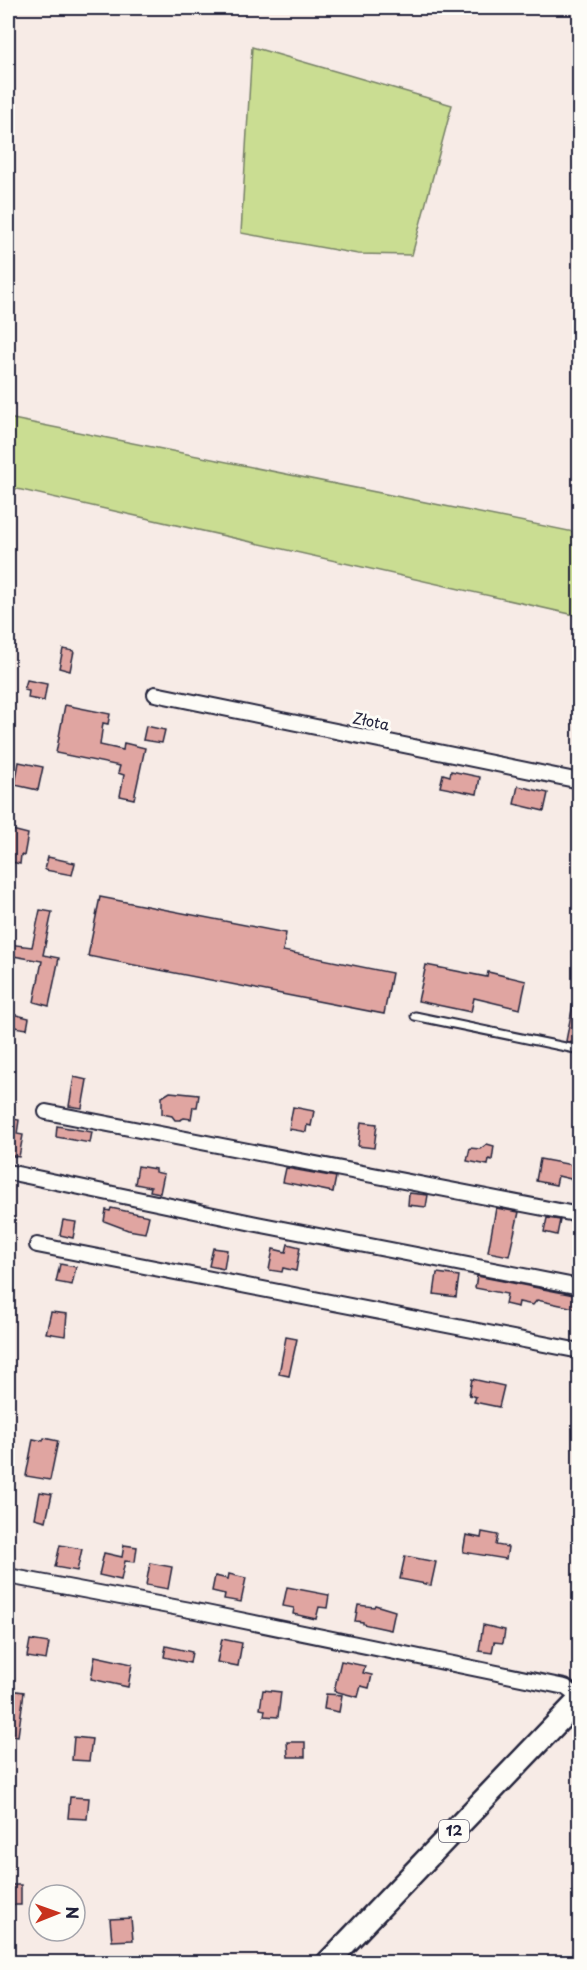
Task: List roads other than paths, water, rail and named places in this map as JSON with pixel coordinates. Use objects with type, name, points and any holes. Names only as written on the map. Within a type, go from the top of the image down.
[{"type":"main road","name":"12","points":[[328,1962],[579,1699]]},
{"type":"street","name":"Złota","points":[[155,694],[579,782]]},
{"type":"street","points":[[46,1112],[579,1215]]},
{"type":"street","points":[[8,1172],[257,1224],[579,1287]]},
{"type":"street","points":[[37,1245],[579,1351]]},
{"type":"street","points":[[8,1576],[206,1613],[565,1688],[579,1699]]},
{"type":"lane","points":[[415,1016],[579,1050]]}]
